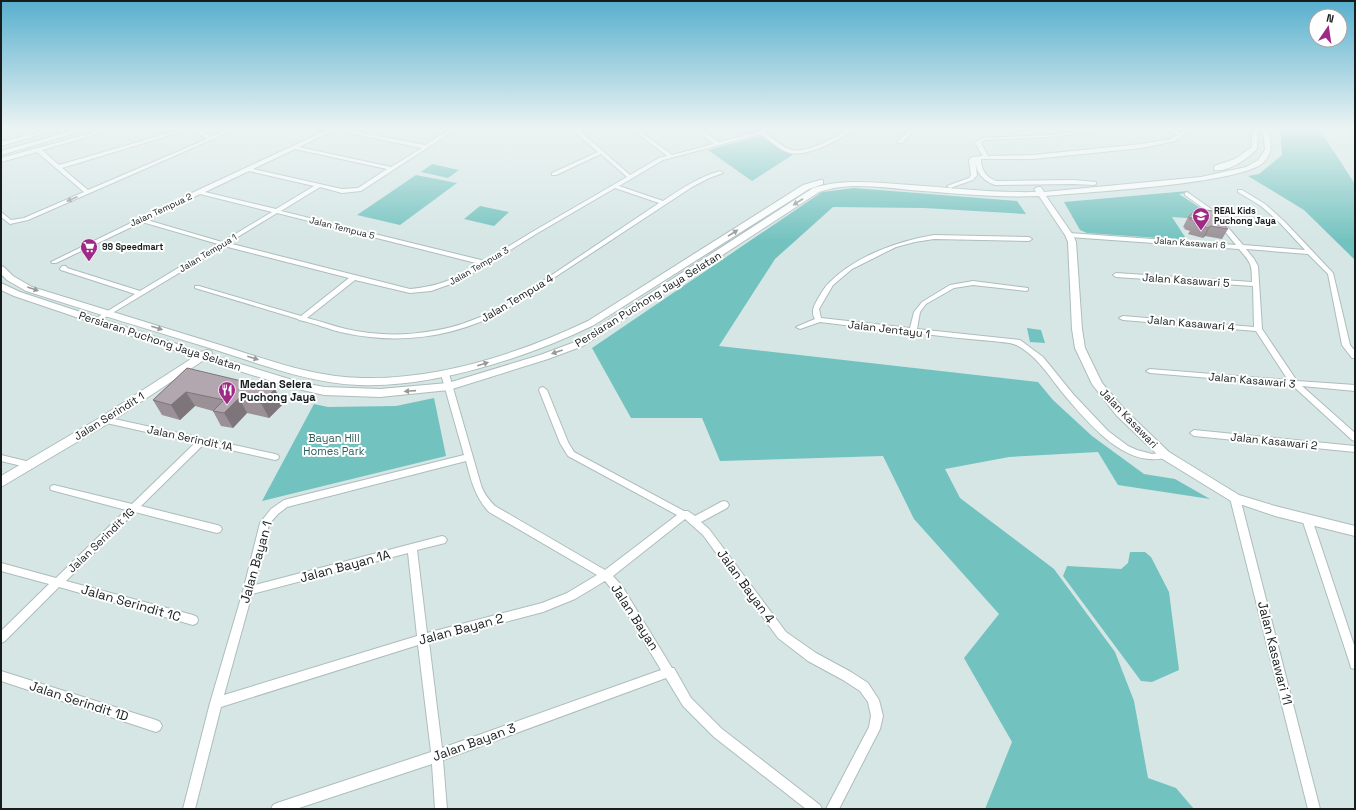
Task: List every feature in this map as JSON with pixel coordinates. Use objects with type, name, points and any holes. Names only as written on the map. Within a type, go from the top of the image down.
[{"type":"main road","name":"Persiaran Puchong Jaya Selatan","points":[[1,286],[17,294],[204,356],[298,385],[324,391],[380,393],[448,386],[544,357],[579,344],[816,190],[828,186],[855,183],[1008,195],[1094,183],[1192,173],[1225,167]]},
{"type":"main road","name":"Persiaran Puchong Jaya Selatan","points":[[1,269],[10,278],[29,288],[310,376],[331,380],[356,382],[385,382],[445,374],[561,338],[591,323],[806,187],[814,184],[839,178],[854,178],[950,186],[1039,190],[1200,178],[1248,169],[1251,167]]},
{"type":"main road","name":"Jalan Kasawari","points":[[1039,190],[1069,235],[1072,242],[1077,329],[1080,348],[1086,364],[1097,384],[1120,412],[1165,455],[1235,498],[1275,511],[1355,531]]},
{"type":"main road","name":"Jalan Serindit 1","points":[[1,482],[105,420],[216,347]]},
{"type":"street","points":[[58,167],[87,192]]},
{"type":"street","points":[[1,214],[7,220],[15,222],[26,219],[145,167]]},
{"type":"street","name":"Jalan Tempua 2","points":[[54,262],[252,167]]},
{"type":"street","points":[[383,167],[393,169]]},
{"type":"street","points":[[248,169],[348,192],[359,190],[396,167]]},
{"type":"street","points":[[554,174],[570,167]]},
{"type":"street","points":[[617,167],[630,178]]},
{"type":"street","name":"Jalan Tempua 3","points":[[141,220],[223,244],[400,289],[422,291],[454,282],[649,167]]},
{"type":"street","points":[[950,186],[970,180],[974,175],[973,167]]},
{"type":"street","points":[[980,167],[983,175],[988,181],[994,183],[1094,183]]},
{"type":"street","name":"Jalan Tempua 4","points":[[197,287],[345,332],[361,335],[394,337],[425,335],[471,324],[517,300],[697,182],[720,173]]},
{"type":"street","name":"Jalan Tempua 1","points":[[97,320],[320,185]]},
{"type":"street","points":[[615,186],[664,203]]},
{"type":"street","points":[[1240,191],[1263,205],[1282,222],[1331,274],[1346,345],[1355,356]]},
{"type":"street","name":"Jalan Tempua 5","points":[[198,192],[486,263]]},
{"type":"street","points":[[1187,194],[1212,212],[1252,260],[1255,266],[1258,329],[1295,384],[1355,438]]},
{"type":"street","name":"Jalan Kasawari 6","points":[[1069,235],[1310,252]]},
{"type":"street","points":[[800,326],[819,320],[816,309],[831,284],[850,268],[894,246],[914,240],[934,237],[1030,239]]},
{"type":"street","points":[[64,267],[63,269],[141,294]]},
{"type":"street","name":"Jalan Kasawari 5","points":[[1116,274],[1255,284]]},
{"type":"street","points":[[301,319],[354,277]]},
{"type":"street","points":[[913,332],[917,312],[924,304],[952,286],[973,283],[1026,289]]},
{"type":"street","name":"Jalan Kasawari 4","points":[[1123,318],[1258,329]]},
{"type":"street","name":"Jalan Jentayu 1","points":[[819,320],[913,332],[1017,342],[1040,359],[1070,396],[1105,433],[1125,448],[1135,453],[1152,457],[1165,455]]},
{"type":"street","name":"Jalan Kasawari 3","points":[[1150,372],[1355,388]]},
{"type":"street","name":"Jalan Bayan","points":[[445,374],[480,495],[492,509],[606,575],[618,589],[687,702],[718,733],[816,809]]},
{"type":"street","name":"Jalan Bayan 4","points":[[543,390],[564,443],[571,454],[690,517],[706,532],[782,635],[812,657],[864,687],[873,700],[877,716],[874,729],[832,809]]},
{"type":"street","name":"Jalan Serindit 1A","points":[[105,420],[275,457]]},
{"type":"street","name":"Jalan Kasawari 2","points":[[1194,433],[1355,449]]},
{"type":"street","name":"Jalan Serindit 1G","points":[[1,638],[202,441]]},
{"type":"street","name":"Jalan Bayan 1","points":[[189,809],[265,523],[270,514],[276,508],[287,503],[468,457]]},
{"type":"street","points":[[1,458],[30,465]]},
{"type":"street","points":[[54,488],[217,529]]},
{"type":"street","name":"Jalan Kasawari 11","points":[[1235,498],[1314,809]]},
{"type":"street","name":"Jalan Bayan 2","points":[[216,703],[422,639],[543,607],[571,596],[606,575],[690,517],[724,505]]},
{"type":"street","points":[[1307,519],[1355,664]]},
{"type":"street","name":"Jalan Bayan 1A","points":[[248,591],[442,540]]},
{"type":"street","points":[[412,548],[437,756],[441,809]]},
{"type":"street","name":"Jalan Serindit 1C","points":[[1,567],[193,620]]},
{"type":"street","name":"Jalan Bayan 3","points":[[277,809],[437,756],[670,672]]},
{"type":"street","name":"Jalan Serindit 1D","points":[[1,676],[156,726]]},
{"type":"green space","points":[[428,167],[445,167],[459,170],[448,178],[421,172]]},
{"type":"green space","points":[[732,167],[774,167],[752,181]]},
{"type":"green space","points":[[1268,167],[1344,167],[1355,184],[1355,260],[1304,210],[1248,176],[1259,174]]},
{"type":"green space","points":[[416,175],[457,183],[400,225],[357,215]]},
{"type":"green space","points":[[854,188],[1017,201],[1026,214],[924,208],[833,207],[775,259],[719,346],[1038,382],[1053,400],[1092,436],[1144,474],[1175,479],[1210,499],[1118,485],[1098,452],[1009,457],[945,469],[960,498],[1054,569],[1115,652],[1134,701],[1148,778],[1176,788],[1194,809],[985,809],[1012,742],[964,658],[999,614],[914,519],[883,456],[720,461],[702,418],[631,418],[592,348],[822,192]]},
{"type":"green space","points":[[1188,191],[1190,193],[1179,194],[1205,211],[1213,220],[1172,217],[1187,240],[1087,233],[1080,230],[1064,202]]},
{"type":"green space","points":[[480,206],[509,212],[494,226],[464,219]]},
{"type":"green space","points":[[1027,328],[1041,330],[1045,343],[1030,342]]},
{"type":"green space","name":"Bayan Hill Homes Park","points":[[434,398],[446,456],[262,501],[314,404],[328,407],[396,406]]},
{"type":"green space","points":[[1130,552],[1145,552],[1151,557],[1169,592],[1179,670],[1152,682],[1141,681],[1063,576],[1067,566],[1121,569],[1128,563]]},
{"type":"building","points":[[1197,209],[1214,211],[1228,229],[1210,226],[1208,228],[1194,223],[1196,222],[1189,219],[1192,218],[1188,217]]},
{"type":"building","points":[[187,368],[275,389],[261,403],[239,398],[224,413],[213,411],[224,400],[186,392],[171,405],[153,400]]},
{"type":"place","name":"REAL Kids Puchong Jaya","points":[[1201,231]]},
{"type":"place","name":"99 Speedmart","points":[[89,262]]},
{"type":"place","name":"Medan Selera Puchong Jaya","points":[[227,405]]}]
